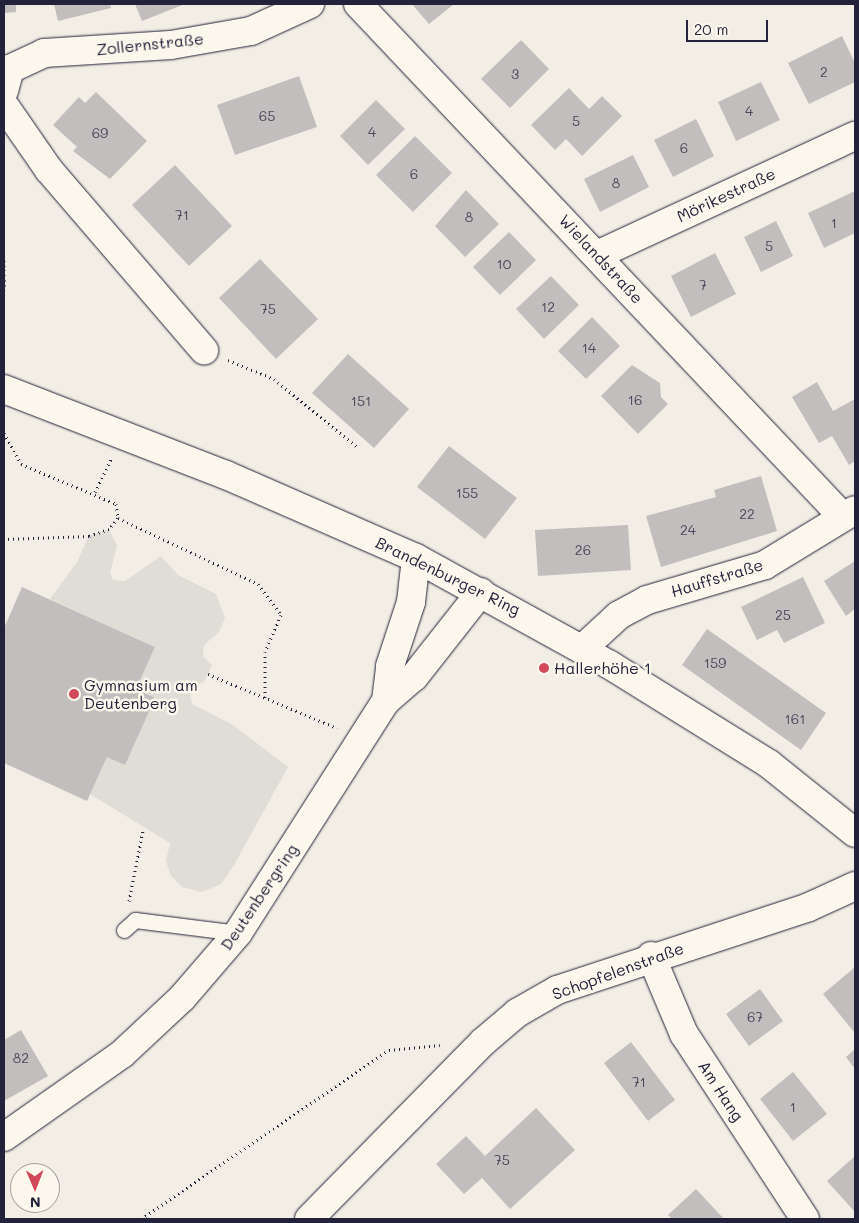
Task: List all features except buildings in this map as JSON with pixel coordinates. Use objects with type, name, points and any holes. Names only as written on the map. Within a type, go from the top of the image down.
[{"type":"street","name":"Zollernstraße","points":[[4,92],[10,69],[44,53],[171,45],[251,31],[310,4]]},
{"type":"street","name":"Wielandstraße","points":[[358,4],[597,255],[849,513]]},
{"type":"street","points":[[4,105],[49,170],[204,350]]},
{"type":"street","name":"Mörikestraße","points":[[597,255],[855,136]]},
{"type":"street","name":"Brandenburger Ring","points":[[4,389],[226,475],[416,558],[582,649],[769,764],[855,833]]},
{"type":"street","name":"Hauffstraße","points":[[582,649],[619,615],[647,600],[765,565],[849,513]]},
{"type":"street","name":"Deutenbergring","points":[[386,701],[390,666],[411,602],[416,558]]},
{"type":"street","name":"Deutenbergring","points":[[4,1137],[122,1054],[182,998],[238,933],[386,701],[414,677],[480,592]]},
{"type":"street","name":"Schopfelenstraße","points":[[309,1219],[483,1042],[517,1014],[557,990],[651,956],[809,907],[855,886]]},
{"type":"street","name":"Am Hang","points":[[651,956],[684,1034],[805,1219]]},
{"type":"lane","points":[[130,925],[238,933]]},
{"type":"path","points":[[4,260],[4,290]]},
{"type":"path","points":[[204,350],[274,380],[357,447]]},
{"type":"path","points":[[4,433],[21,464],[95,492],[116,504],[118,518],[109,529],[89,536],[4,539]]},
{"type":"path","points":[[95,492],[112,457]]},
{"type":"path","points":[[118,518],[258,584],[281,615],[265,652],[265,699]]},
{"type":"path","points":[[208,674],[361,738]]},
{"type":"path","points":[[130,925],[128,898],[143,830]]},
{"type":"path","points":[[141,1219],[389,1050],[483,1042]]},
{"type":"shaded area","points":[[109,529],[117,546],[110,573],[113,580],[125,581],[161,556],[178,575],[216,594],[225,618],[219,632],[204,645],[203,656],[212,665],[204,682],[194,686],[190,695],[192,704],[233,725],[288,767],[234,865],[221,884],[202,892],[182,887],[171,876],[166,861],[170,843],[90,794],[107,757],[155,698],[136,689],[155,647],[50,599],[77,562],[89,536]]},
{"type":"place","name":"Hallerhöhe 1","points":[[544,668]]},
{"type":"place","name":"Gymnasium am Deutenberg","points":[[74,694]]}]
